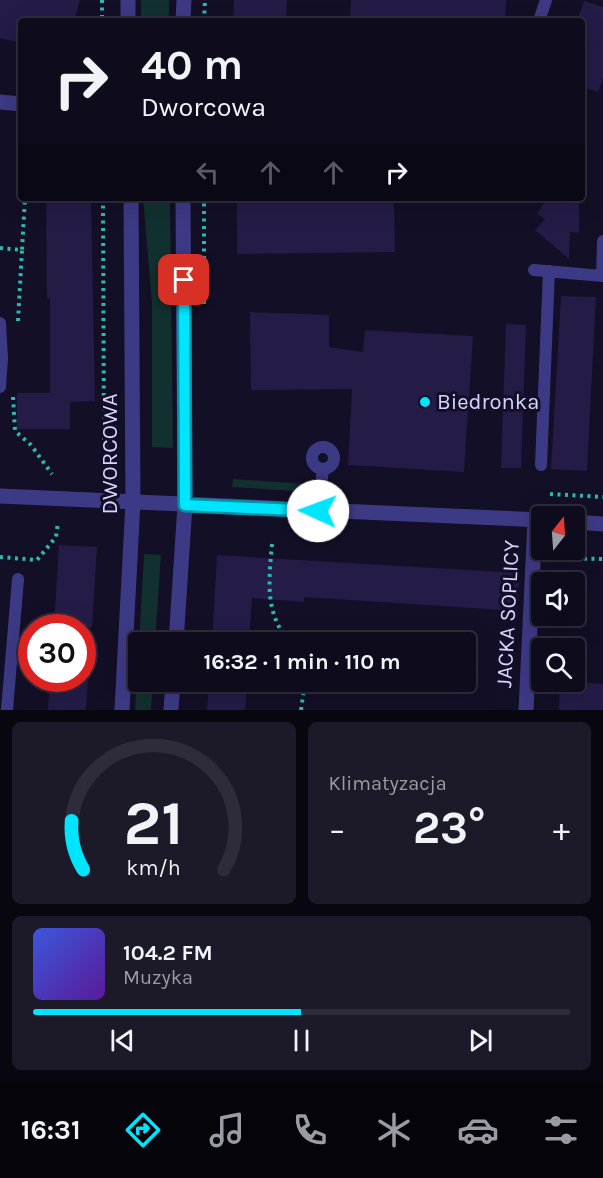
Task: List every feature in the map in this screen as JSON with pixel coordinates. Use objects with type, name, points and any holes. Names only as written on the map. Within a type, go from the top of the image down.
[{"type":"street","points":[[128,0],[128,18]]},
{"type":"street","points":[[183,18],[184,0]]},
{"type":"street","points":[[0,102],[18,104]]},
{"type":"street","name":"DWORCOWA","points":[[122,710],[133,502],[131,201]]},
{"type":"street","points":[[177,632],[185,505],[183,201]]},
{"type":"street","points":[[0,496],[531,519]]},
{"type":"street","points":[[585,523],[603,524]]},
{"type":"street","name":"JACKA SOPLICY","points":[[526,710],[535,560]]},
{"type":"street","points":[[171,710],[172,692]]},
{"type":"lane","points":[[540,18],[546,0]]},
{"type":"lane","points":[[534,270],[603,276],[603,241]]},
{"type":"lane","points":[[541,465],[549,271]]},
{"type":"lane","points":[[0,323],[0,387]]},
{"type":"lane","points":[[318,511],[323,469]]},
{"type":"lane","points":[[7,710],[18,579]]},
{"type":"path","points":[[102,0],[102,18]]},
{"type":"path","points":[[204,18],[205,0]]},
{"type":"path","points":[[17,328],[25,201]]},
{"type":"path","points":[[103,201],[104,441],[110,454]]},
{"type":"path","points":[[0,248],[22,250]]},
{"type":"path","points":[[13,396],[15,431],[31,445],[52,474]]},
{"type":"path","points":[[550,494],[603,497]]},
{"type":"path","points":[[0,557],[37,560],[56,537],[58,522]]},
{"type":"path","points":[[272,544],[268,588],[272,614],[281,632]]},
{"type":"path","points":[[585,559],[603,559]]},
{"type":"path","points":[[301,710],[303,692]]},
{"type":"green space","points":[[141,0],[169,0],[169,18],[141,18]]},
{"type":"green space","points":[[143,201],[170,201],[173,448],[152,447],[152,302]]},
{"type":"green space","points":[[233,479],[309,484],[295,491],[232,487]]},
{"type":"green space","points":[[144,554],[161,555],[156,632],[140,632]]},
{"type":"green space","points":[[136,692],[152,692],[151,710],[135,710]]},
{"type":"building","points":[[0,0],[80,0],[75,18],[18,18],[18,42],[0,38]]},
{"type":"building","points":[[234,0],[287,0],[286,18],[233,18]]},
{"type":"building","points":[[351,0],[506,0],[505,18],[350,18]]},
{"type":"building","points":[[584,1],[603,7],[603,78],[598,92],[585,88],[585,18],[578,18]]},
{"type":"building","points":[[46,201],[91,201],[95,401],[70,402],[70,429],[17,429],[17,393],[50,393],[50,298],[47,298]]},
{"type":"building","points":[[237,201],[394,201],[395,252],[237,254]]},
{"type":"building","points":[[545,201],[579,201],[579,233],[570,232],[569,259],[535,230],[545,219],[537,214]]},
{"type":"building","points":[[561,296],[596,297],[587,471],[551,469]]},
{"type":"building","points":[[250,312],[329,315],[329,347],[363,352],[365,330],[473,336],[464,472],[348,465],[352,389],[251,390]]},
{"type":"building","points":[[506,324],[526,325],[521,468],[501,468]]},
{"type":"building","points":[[59,545],[97,547],[93,614],[55,614]]},
{"type":"building","points":[[217,555],[520,573],[517,611],[304,597],[304,602],[252,598],[250,632],[213,632]]},
{"type":"building","points":[[585,683],[603,684],[603,710],[559,710],[560,692],[585,692]]},
{"type":"building","points":[[49,692],[87,692],[86,710],[48,710]]},
{"type":"building","points":[[208,692],[246,692],[245,710],[207,710]]},
{"type":"place","name":"Biedronka","points":[[425,402]]},
{"type":"route","points":[[184,280],[185,505],[318,511]]}]
